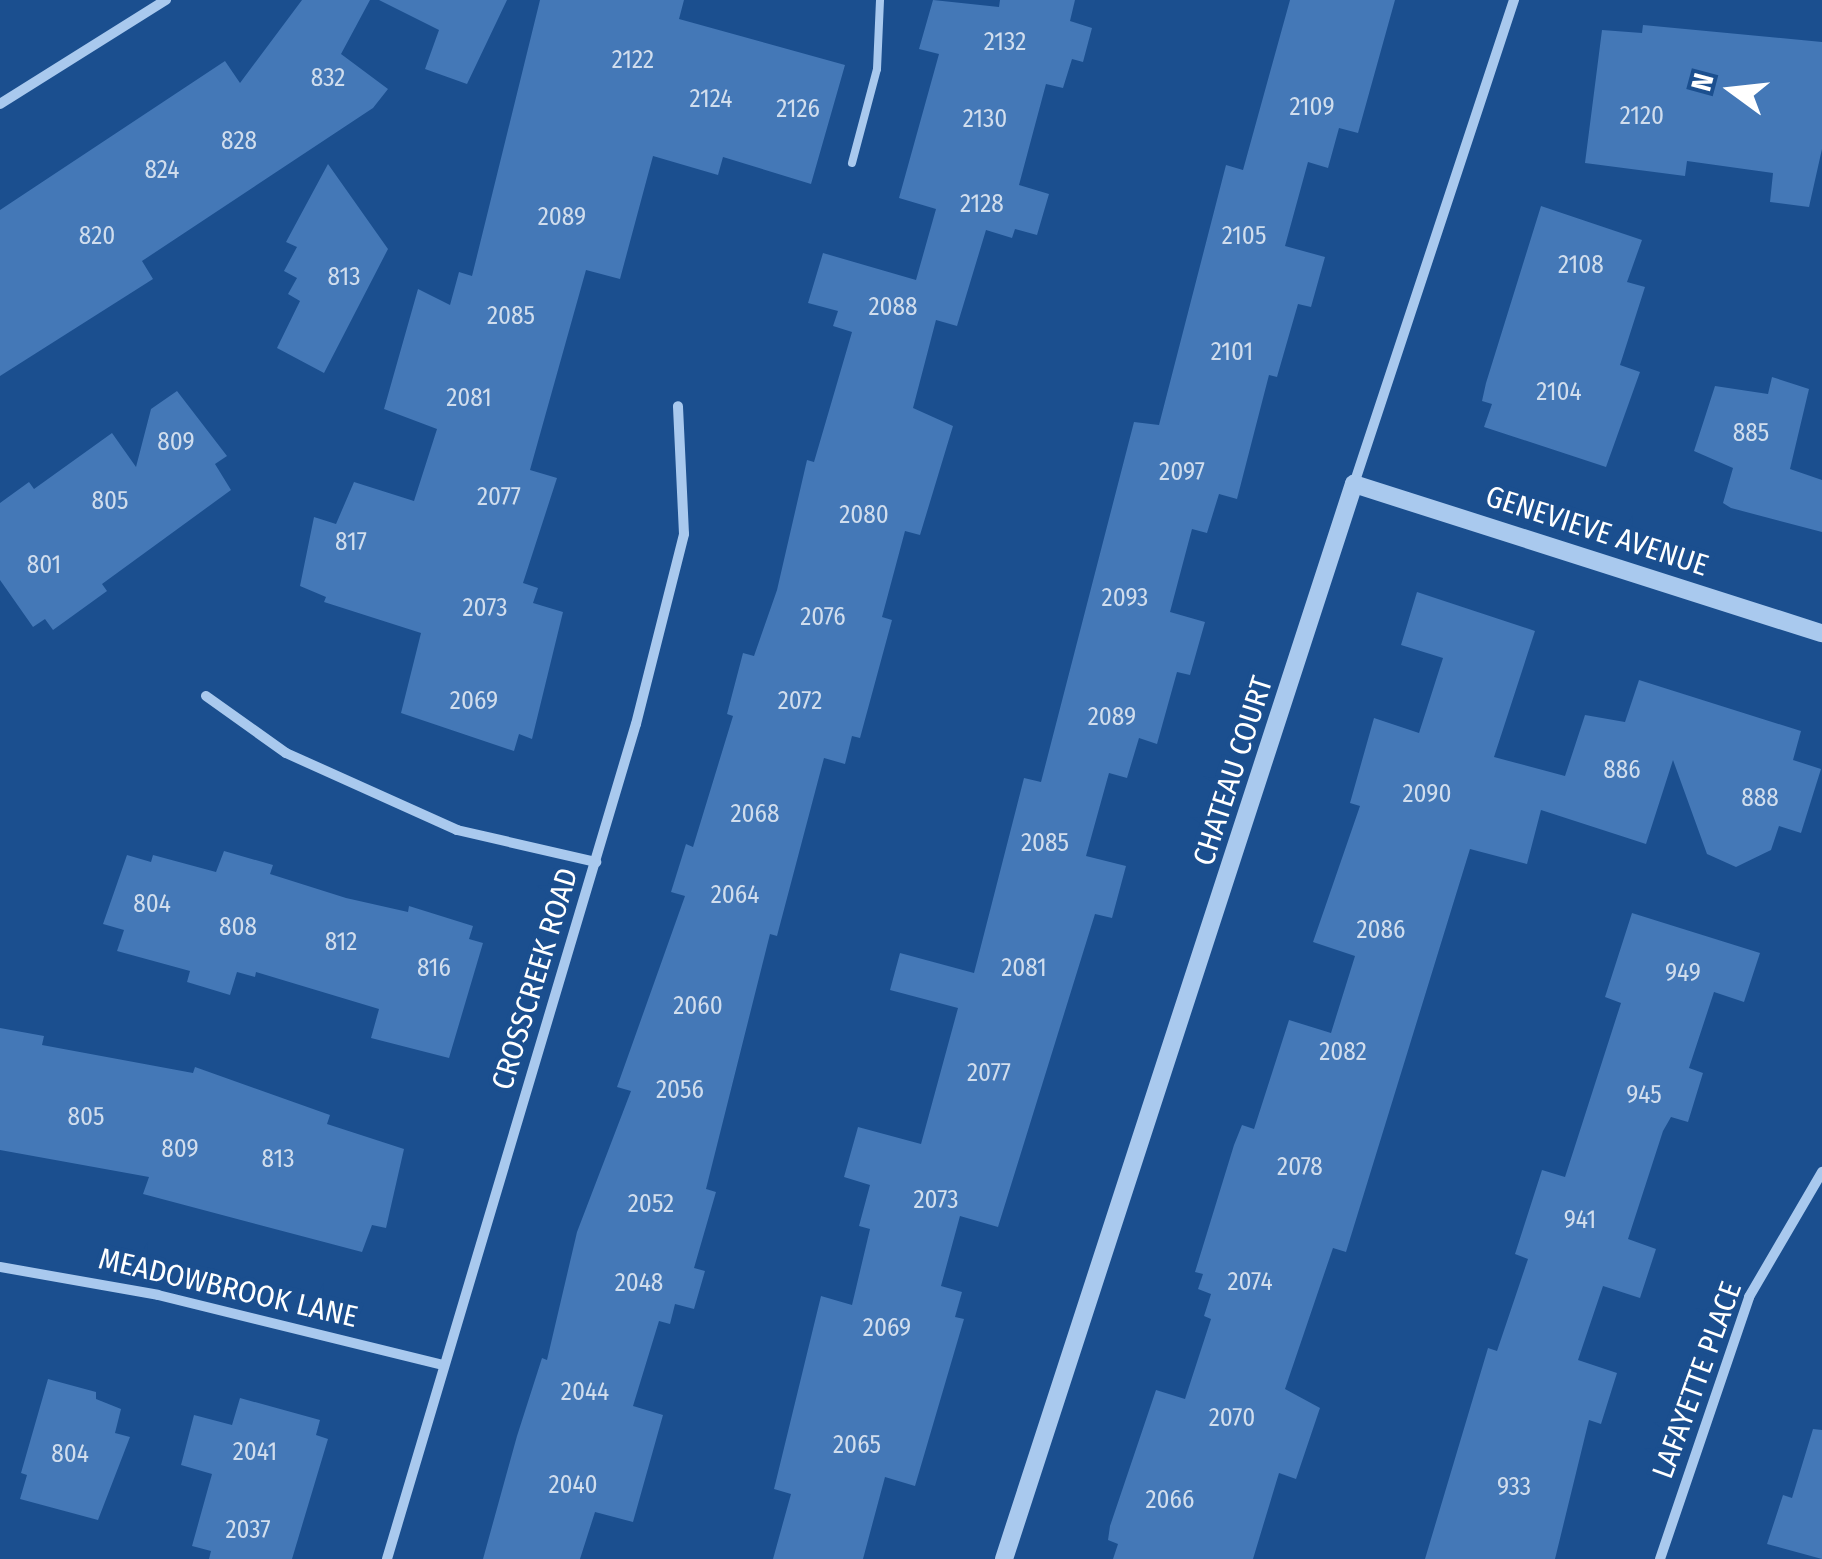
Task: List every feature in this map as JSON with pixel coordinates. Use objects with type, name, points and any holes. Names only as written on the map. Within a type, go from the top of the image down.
[{"type":"street","points":[[0,104],[166,0]]},
{"type":"street","name":"CHATEAU COURT","points":[[1004,1559],[1514,0]]},
{"type":"street","name":"CROSSCREEK ROAD","points":[[387,1559],[596,862],[684,534],[678,406]]},
{"type":"street","name":"GENEVIEVE AVENUE","points":[[1354,484],[1822,634]]},
{"type":"street","points":[[206,696],[286,753],[457,830],[596,862]]},
{"type":"street","name":"LAFAYETTE PLACE","points":[[1660,1559],[1749,1297],[1822,1172]]},
{"type":"street","name":"MEADOWBROOK LANE","points":[[0,1267],[158,1295],[443,1365]]},
{"type":"lane","points":[[852,163],[877,69],[880,0]]},
{"type":"building","points":[[302,0],[370,0],[341,54],[388,89],[373,108],[142,261],[153,279],[0,376],[0,210],[225,61],[240,83]]},
{"type":"building","points":[[379,0],[507,0],[467,84],[425,69],[439,30]]},
{"type":"building","points":[[540,0],[684,0],[679,19],[845,65],[811,184],[723,157],[718,175],[653,156],[620,279],[586,270],[530,470],[557,478],[523,583],[538,588],[533,603],[563,612],[532,739],[519,734],[514,751],[401,713],[421,633],[324,602],[326,597],[300,586],[314,517],[336,524],[354,482],[414,501],[437,429],[384,409],[418,289],[450,305],[459,272],[472,276]]},
{"type":"building","points":[[933,0],[999,7],[1000,0],[1075,0],[1070,21],[1092,28],[1083,62],[1072,59],[1063,88],[1046,84],[1019,185],[1049,194],[1037,235],[1015,229],[1012,238],[986,230],[957,326],[936,320],[913,408],[953,426],[920,535],[905,531],[882,617],[892,620],[860,738],[852,736],[845,764],[824,758],[777,936],[770,934],[706,1189],[716,1192],[694,1268],[705,1271],[694,1309],[675,1304],[670,1324],[659,1321],[633,1406],[663,1415],[633,1522],[595,1512],[580,1559],[483,1559],[542,1358],[547,1360],[577,1232],[631,1091],[617,1087],[685,896],[671,892],[686,844],[693,847],[733,716],[727,714],[743,653],[754,656],[777,590],[807,460],[814,462],[852,332],[833,326],[838,311],[808,303],[823,253],[916,280],[936,209],[899,198],[939,54],[919,49]]},
{"type":"building","points":[[1290,0],[1395,0],[1358,133],[1339,128],[1328,168],[1308,162],[1285,246],[1325,257],[1311,307],[1298,304],[1277,377],[1269,375],[1237,499],[1219,494],[1207,533],[1192,529],[1170,612],[1205,622],[1190,675],[1177,672],[1157,744],[1139,738],[1127,778],[1109,773],[1086,856],[1126,866],[1112,918],[1095,914],[998,1227],[960,1216],[941,1286],[962,1292],[955,1317],[964,1319],[915,1486],[885,1477],[863,1559],[773,1559],[791,1494],[774,1489],[821,1296],[852,1305],[870,1229],[859,1226],[870,1185],[844,1177],[858,1127],[921,1144],[958,1008],[890,990],[900,953],[974,973],[1024,778],[1041,782],[1134,422],[1159,425],[1226,165],[1243,170]]},
{"type":"building","points":[[1643,25],[1822,42],[1822,149],[1809,207],[1770,202],[1773,173],[1687,161],[1685,176],[1585,163],[1602,30],[1642,33]]},
{"type":"building","points":[[328,164],[388,249],[324,373],[277,348],[300,301],[288,294],[297,278],[284,271],[297,247],[286,242]]},
{"type":"building","points":[[1541,206],[1642,240],[1627,282],[1645,287],[1620,365],[1640,372],[1606,467],[1484,427],[1492,404],[1482,401],[1486,383]]},
{"type":"building","points":[[1772,377],[1809,389],[1790,469],[1822,480],[1822,532],[1723,503],[1733,468],[1694,451],[1715,386],[1768,394]]},
{"type":"building","points":[[177,391],[227,456],[215,464],[231,490],[102,584],[107,591],[53,630],[45,619],[33,627],[0,580],[0,503],[29,482],[34,489],[112,433],[136,467],[151,409]]},
{"type":"building","points":[[1417,592],[1535,631],[1494,757],[1565,776],[1585,715],[1625,722],[1639,680],[1801,731],[1793,760],[1821,769],[1801,833],[1779,826],[1771,850],[1736,867],[1707,854],[1673,760],[1646,844],[1541,810],[1527,864],[1470,849],[1346,1252],[1333,1248],[1285,1389],[1320,1408],[1296,1479],[1279,1473],[1253,1559],[1113,1559],[1118,1544],[1108,1540],[1110,1526],[1156,1390],[1185,1399],[1211,1319],[1204,1316],[1211,1294],[1198,1289],[1203,1274],[1195,1272],[1242,1125],[1254,1129],[1289,1020],[1331,1033],[1355,956],[1313,942],[1360,806],[1350,803],[1374,718],[1419,733],[1443,658],[1401,645]]},
{"type":"building","points":[[224,851],[273,865],[270,874],[346,898],[408,912],[409,906],[473,926],[469,939],[483,943],[449,1058],[371,1038],[379,1009],[256,972],[255,977],[237,972],[230,995],[187,982],[190,971],[117,951],[124,930],[103,924],[127,855],[151,862],[153,855],[216,872]]},
{"type":"building","points":[[1632,913],[1760,953],[1744,1002],[1714,992],[1689,1068],[1703,1073],[1688,1122],[1671,1117],[1663,1131],[1628,1239],[1656,1249],[1640,1298],[1603,1286],[1578,1360],[1617,1373],[1601,1424],[1589,1420],[1555,1559],[1425,1559],[1488,1348],[1497,1351],[1528,1259],[1515,1254],[1542,1170],[1565,1177],[1621,1003],[1605,997]]},
{"type":"building","points":[[0,1028],[44,1036],[42,1045],[193,1073],[195,1067],[330,1115],[327,1124],[404,1149],[386,1228],[372,1225],[362,1252],[143,1194],[149,1177],[0,1150]]},
{"type":"building","points":[[48,1379],[96,1392],[96,1399],[121,1409],[115,1433],[130,1437],[98,1520],[20,1499],[27,1475],[21,1473]]},
{"type":"building","points":[[240,1398],[320,1420],[316,1435],[328,1439],[292,1559],[209,1559],[211,1551],[192,1546],[212,1474],[181,1465],[194,1415],[232,1425]]},
{"type":"building","points":[[1813,1429],[1822,1430],[1822,1559],[1767,1544],[1783,1495],[1792,1498]]}]
